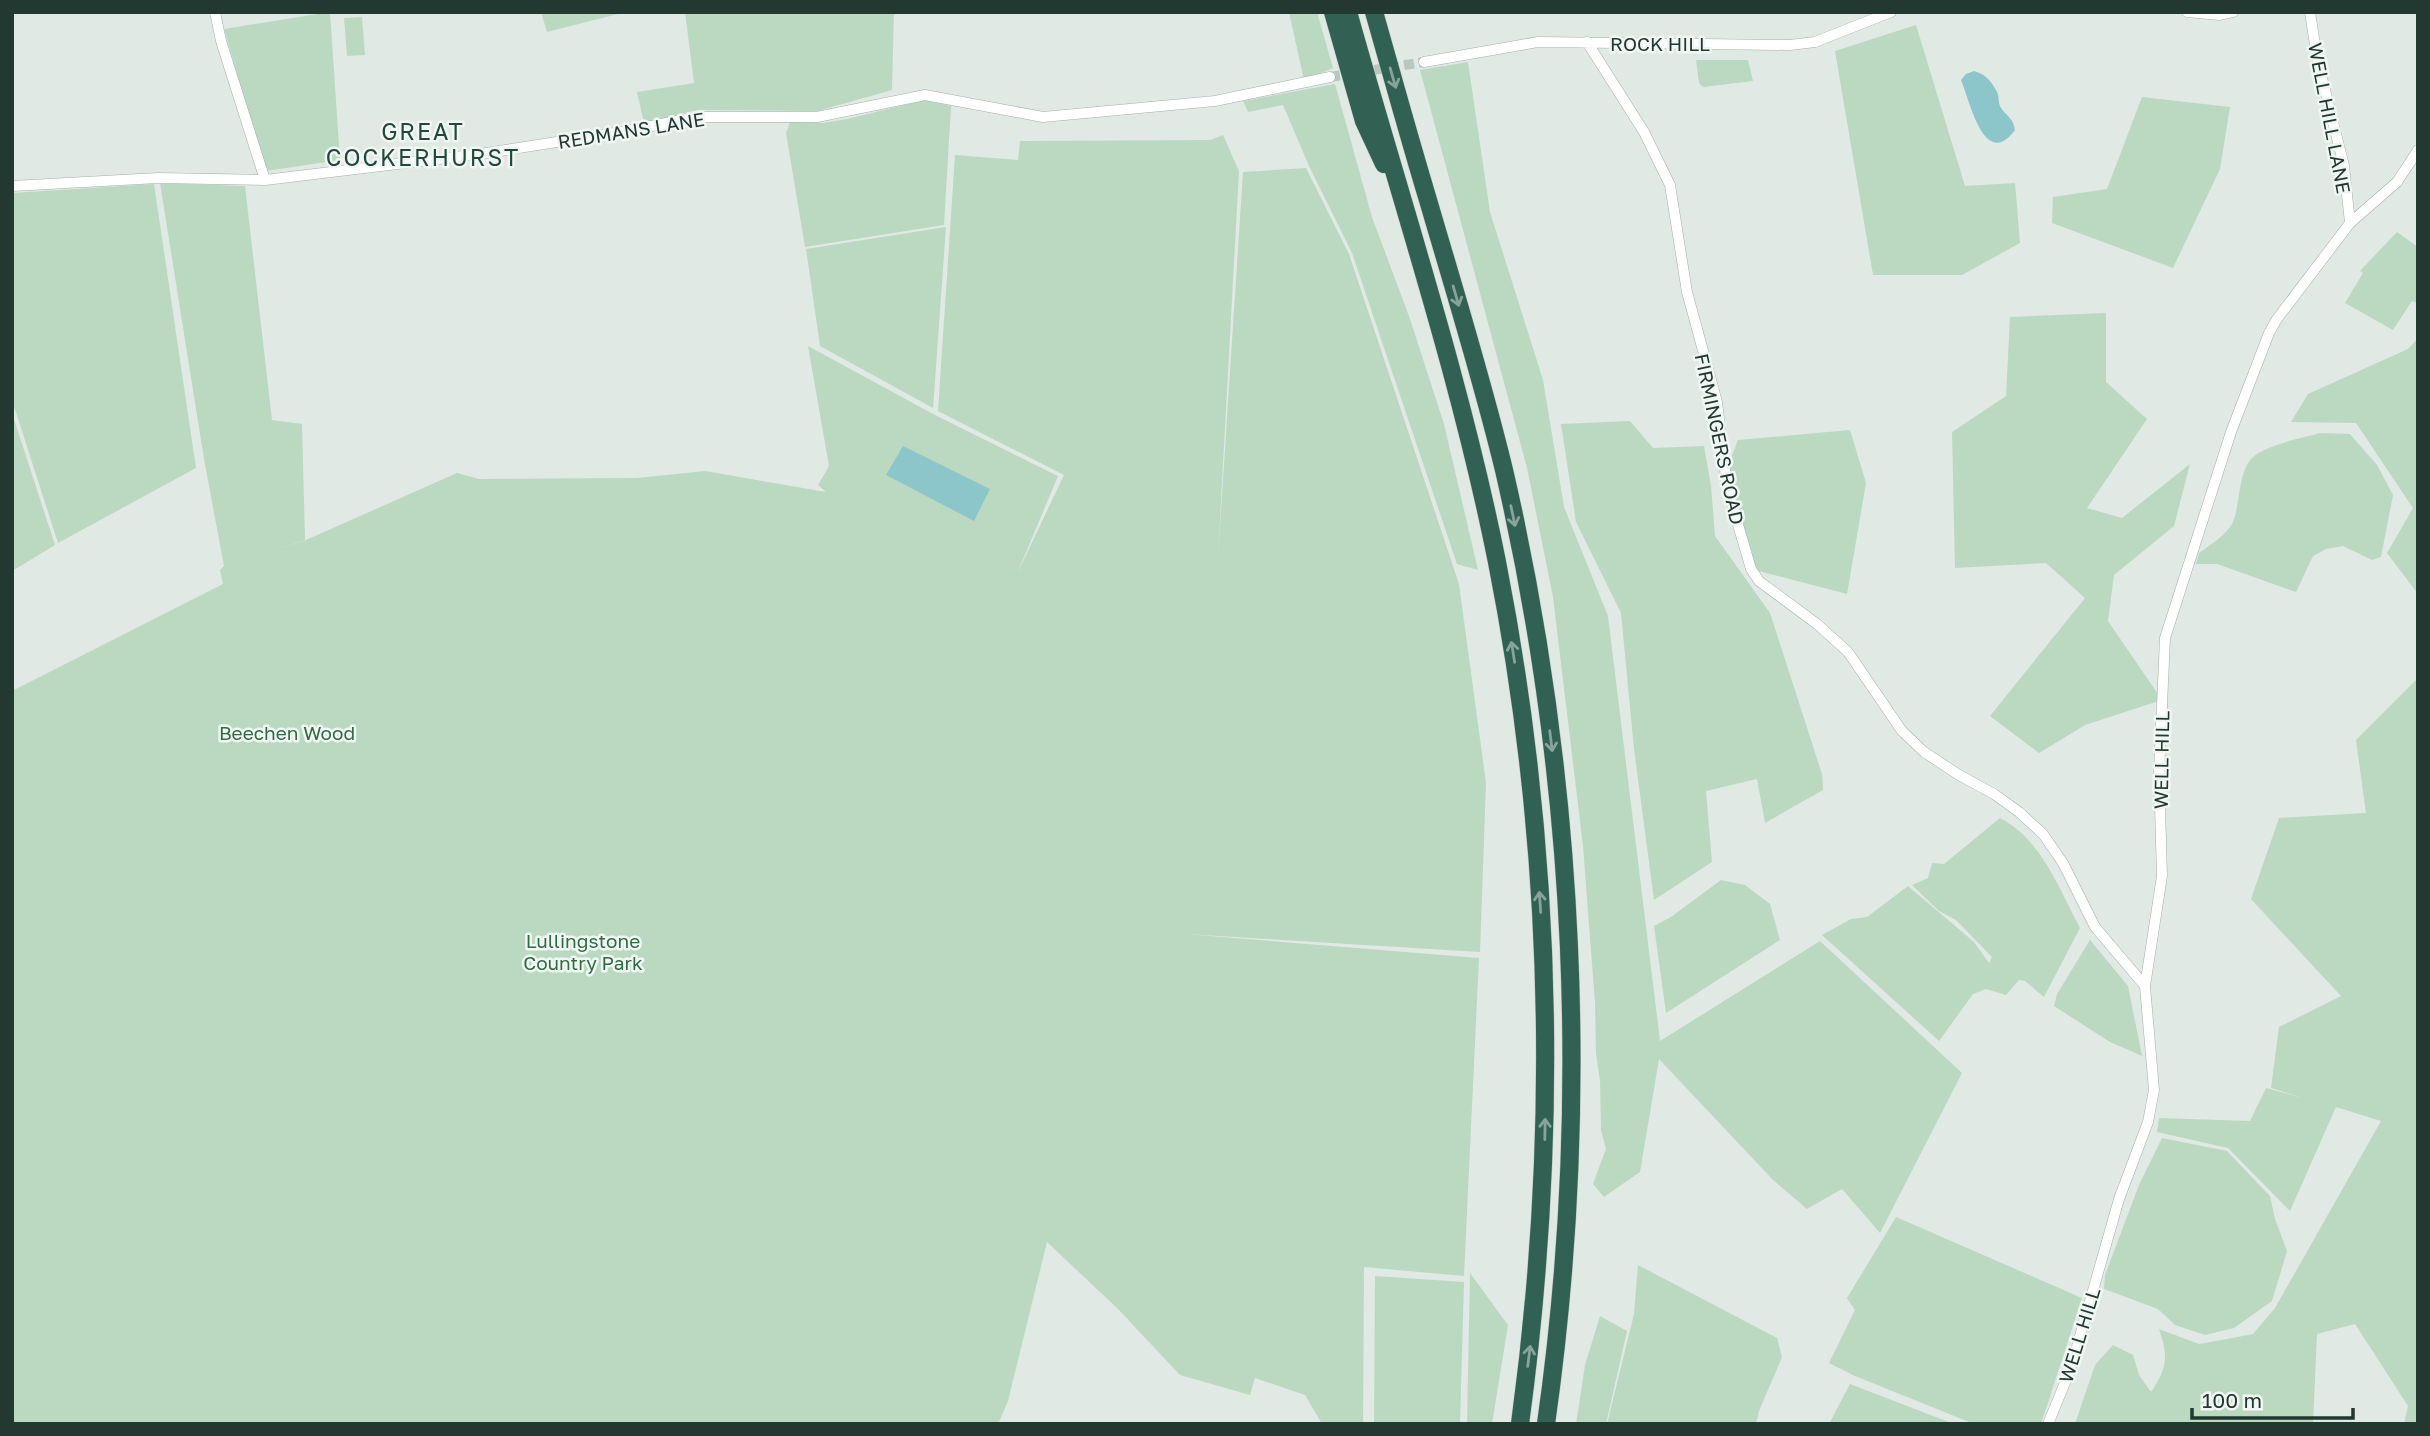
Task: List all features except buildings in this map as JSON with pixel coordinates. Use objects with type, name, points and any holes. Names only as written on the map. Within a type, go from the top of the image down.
[{"type":"highway","points":[[1333,12],[1371,140],[1399,191]]},
{"type":"highway","points":[[1348,12],[1462,413],[1494,549],[1520,702],[1536,845],[1545,990],[1545,1135],[1537,1267],[1520,1424]]},
{"type":"highway","points":[[1374,12],[1503,469],[1532,612],[1553,755],[1567,898],[1572,1039],[1564,1252],[1546,1424]]},
{"type":"street","points":[[215,12],[265,180]]},
{"type":"street","name":"ROCK HILL","points":[[1424,62],[1538,42],[1790,45],[1815,42],[1891,12]]},
{"type":"street","points":[[2187,12],[2220,15],[2232,12]]},
{"type":"street","name":"WELL HILL LANE","points":[[2310,12],[2317,58],[2344,166],[2350,223]]},
{"type":"street","name":"FIRMINGERS ROAD","points":[[1587,42],[1644,132],[1670,185],[1687,292],[1717,402],[1727,487],[1751,569],[1759,581],[1817,624],[1848,652],[1902,731],[1924,752],[1994,794],[2043,834],[2063,863],[2095,927],[2145,986]]},
{"type":"street","name":"REDMANS LANE","points":[[12,186],[158,178],[265,180],[480,154],[698,117],[817,117],[925,95],[1043,117],[1214,101],[1330,77]]},
{"type":"street","name":"WELL HILL","points":[[2048,1424],[2071,1368],[2119,1199],[2148,1122],[2154,1090],[2145,986],[2162,876],[2159,772],[2165,638],[2231,432],[2269,333],[2350,223],[2397,182],[2418,150]]},
{"type":"green space","points":[[330,12],[340,160],[266,171],[224,29]]},
{"type":"green space","points":[[541,12],[626,12],[547,32]]},
{"type":"green space","points":[[685,12],[894,12],[892,90],[818,111],[697,110],[644,123],[637,92],[694,83]]},
{"type":"green space","points":[[1289,12],[1317,12],[1333,68],[1304,80]]},
{"type":"green space","points":[[362,17],[365,55],[347,56],[344,18]]},
{"type":"green space","points":[[1916,25],[1965,186],[2015,183],[2020,243],[1962,275],[1873,275],[1835,51]]},
{"type":"green space","points":[[1696,60],[1748,60],[1753,81],[1703,87],[1699,83]]},
{"type":"green space","points":[[1468,62],[1490,212],[1543,380],[1564,507],[1608,616],[1660,1041],[1820,941],[1962,1073],[1880,1233],[1842,1189],[1807,1209],[1773,1180],[1659,1059],[1640,1172],[1604,1197],[1593,1184],[1606,1149],[1601,1130],[1600,1081],[1583,846],[1553,597],[1527,468],[1420,70]]},
{"type":"green space","points":[[1335,84],[1372,217],[1410,319],[1444,424],[1478,570],[1457,564],[1352,253],[1309,166],[1283,105],[1248,112],[1243,101]]},
{"type":"green space","points":[[2142,97],[2230,107],[2220,169],[2173,268],[2052,223],[2053,197],[2107,189]]},
{"type":"green space","points":[[925,100],[951,106],[944,225],[805,247],[786,133],[790,122],[823,123]]},
{"type":"green space","name":"Lullingstone Country Park","points":[[1223,135],[1239,171],[1218,556],[1243,172],[1306,168],[1349,254],[1459,584],[1486,783],[1480,952],[1185,934],[1479,958],[1464,1276],[1364,1267],[1363,1424],[1322,1424],[1305,1395],[1255,1378],[1250,1395],[1180,1375],[1118,1309],[1047,1242],[1008,1401],[998,1424],[12,1424],[12,691],[223,584],[220,570],[224,566],[160,183],[245,186],[272,420],[302,424],[305,540],[268,552],[306,540],[457,473],[479,479],[637,478],[705,471],[826,492],[818,485],[829,466],[808,346],[935,415],[1058,476],[1017,574],[1064,475],[938,411],[955,155],[1018,160],[1020,141],[1210,140]]},
{"type":"green space","points":[[154,184],[196,468],[58,543],[12,400],[12,193]]},
{"type":"green space","points":[[946,227],[933,408],[820,346],[806,249]]},
{"type":"green space","points":[[2397,232],[2418,247],[2418,303],[2412,301],[2393,330],[2345,303],[2363,273],[2360,271]]},
{"type":"green space","points":[[2106,313],[2106,382],[2147,419],[2087,508],[2122,518],[2190,464],[2174,526],[2114,575],[2108,621],[2162,700],[2085,725],[2039,753],[1990,716],[2085,598],[2046,563],[1955,568],[1952,432],[2006,396],[2010,317]]},
{"type":"green space","points":[[2418,338],[2418,594],[2387,553],[2413,508],[2356,423],[2291,422],[2308,394],[2408,349]]},
{"type":"green space","points":[[12,413],[55,545],[12,571]]},
{"type":"green space","points":[[1630,421],[1653,448],[1704,446],[1715,536],[1770,613],[1822,774],[1823,790],[1765,823],[1757,779],[1706,791],[1712,862],[1654,900],[1634,749],[1621,613],[1576,522],[1561,424]]},
{"type":"green space","points":[[1850,430],[1866,483],[1847,594],[1751,569],[1726,471],[1738,440]]},
{"type":"green space","points":[[2320,433],[2350,434],[2377,465],[2393,495],[2381,557],[2372,560],[2343,546],[2326,549],[2313,556],[2296,592],[2217,564],[2196,564],[2199,553],[2232,524],[2244,471],[2253,457],[2275,445]]},
{"type":"green space","points":[[2418,678],[2418,1424],[2404,1424],[2408,1406],[2355,1324],[2317,1334],[2313,1424],[2075,1424],[2095,1365],[2113,1345],[2133,1355],[2139,1375],[2151,1392],[2161,1375],[2165,1361],[2159,1329],[2199,1344],[2253,1334],[2275,1308],[2381,1121],[2336,1107],[2290,1211],[2228,1148],[2157,1132],[2159,1118],[2250,1121],[2266,1088],[2303,1098],[2271,1088],[2279,1027],[2341,996],[2251,899],[2279,818],[2366,813],[2356,740]]},
{"type":"green space","points":[[2000,818],[2015,827],[2038,852],[2080,928],[2044,997],[2025,981],[2019,980],[2006,995],[1986,989],[1973,994],[1939,1041],[1822,935],[1851,919],[1867,917],[1908,886],[1974,942],[1989,963],[1992,957],[1956,920],[1939,911],[1912,885],[1928,878],[1932,863],[1944,864]]},
{"type":"green space","points":[[1721,880],[1745,885],[1770,904],[1780,940],[1666,1013],[1654,926],[1671,917]]},
{"type":"green space","points":[[2090,940],[2128,986],[2142,1056],[2110,1042],[2054,1006],[2057,994]]},
{"type":"green space","points":[[2162,1138],[2227,1151],[2270,1196],[2287,1251],[2272,1301],[2234,1328],[2205,1335],[2175,1325],[2158,1309],[2104,1289],[2105,1275],[2139,1185]]},
{"type":"green space","points":[[1896,1217],[2082,1298],[2041,1424],[1974,1424],[1829,1363],[1855,1310],[1847,1298]]},
{"type":"green space","points":[[1638,1265],[1777,1338],[1782,1357],[1756,1424],[1607,1424],[1634,1314]]},
{"type":"green space","points":[[1470,1273],[1508,1325],[1492,1424],[1467,1424]]},
{"type":"green space","points":[[1375,1276],[1464,1282],[1460,1424],[1374,1424]]},
{"type":"green space","points":[[1600,1316],[1627,1331],[1606,1424],[1576,1424],[1585,1365]]},
{"type":"green space","points":[[1850,1384],[1954,1424],[1829,1424]]},
{"type":"water","points":[[1974,71],[1982,74],[1991,83],[1998,94],[2000,106],[2013,122],[2015,130],[2004,141],[1995,142],[1986,137],[1973,115],[1961,80]]},
{"type":"water","points":[[903,446],[990,489],[974,521],[886,475]]},
{"type":"tunnel","points":[[1330,77],[1424,62]]},
{"type":"district","name":"GREAT COCKERHURST","points":[[423,144]]},
{"type":"park label","name":"Beechen Wood","points":[[287,732]]}]
